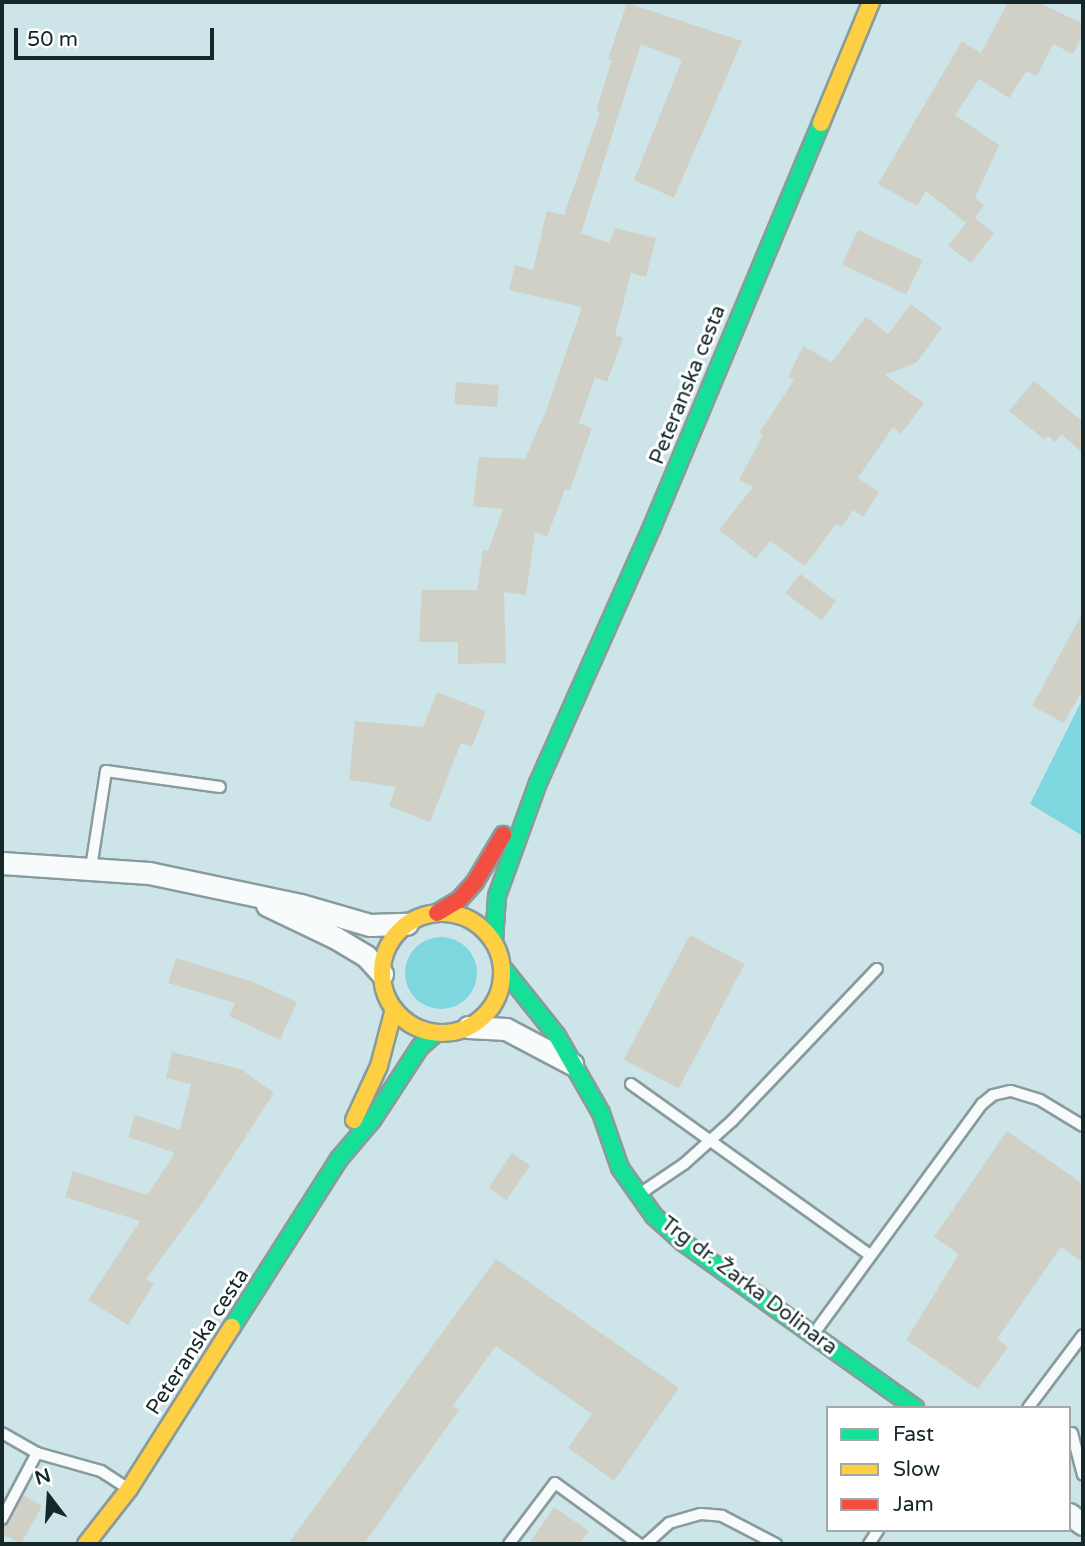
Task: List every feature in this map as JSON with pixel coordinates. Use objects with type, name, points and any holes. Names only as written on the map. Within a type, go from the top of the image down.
[{"type":"main road","name":"Peteranska cesta","points":[[494,942],[497,897],[538,782],[652,527],[871,2]]},
{"type":"main road","name":"Peteranska cesta","points":[[437,913],[458,900],[483,872],[538,782]]},
{"type":"main road","points":[[437,913],[470,920],[494,942],[502,967],[494,1002],[468,1027],[436,1033],[407,1021],[394,1009],[382,974],[393,937],[407,924],[437,913]]},
{"type":"main road","name":"Trg dr. Žarka Dolinara","points":[[502,967],[575,1066],[637,1195],[684,1243],[912,1406]]},
{"type":"main road","name":"Peteranska cesta","points":[[339,1159],[379,1066],[394,1009]]},
{"type":"main road","name":"Peteranska cesta","points":[[86,1544],[129,1489],[339,1159],[373,1119],[420,1047],[436,1033]]},
{"type":"street","points":[[2,863],[149,873],[370,925],[407,924]]},
{"type":"street","points":[[253,897],[346,944],[382,974]]},
{"type":"street","points":[[468,1027],[490,1026],[518,1033],[575,1066]]},
{"type":"lane","points":[[91,868],[106,771],[220,786]]},
{"type":"lane","points":[[637,1195],[684,1164],[712,1140],[877,969]]},
{"type":"lane","points":[[631,1084],[870,1255]]},
{"type":"lane","points":[[813,1334],[993,1095],[1011,1091],[1040,1100],[1083,1126]]},
{"type":"lane","points":[[1030,1406],[1083,1335]]},
{"type":"lane","points":[[2,1433],[37,1453],[102,1471],[129,1489]]},
{"type":"lane","points":[[1071,1437],[1083,1475]]},
{"type":"lane","points":[[2,1519],[37,1453]]},
{"type":"lane","points":[[509,1544],[555,1483],[639,1544]]},
{"type":"lane","points":[[646,1544],[669,1523],[702,1514],[722,1517],[776,1544]]},
{"type":"shaded area","points":[[1083,698],[1083,836],[1030,804]]},
{"type":"shaded area","points":[[448,937],[467,947],[475,959],[475,987],[467,999],[455,1007],[434,1009],[415,999],[407,987],[405,966],[415,947],[427,939]]},
{"type":"building","points":[[1008,2],[1038,2],[1083,24],[1083,35],[1073,54],[1053,44],[1037,76],[1026,71],[1009,98],[979,79],[955,115],[999,145],[975,198],[984,205],[975,218],[994,233],[971,263],[948,246],[966,223],[926,191],[917,206],[878,184],[962,41],[981,53]]},
{"type":"building","points":[[627,3],[742,41],[674,198],[634,180],[682,60],[641,44],[581,233],[609,243],[615,228],[656,238],[646,277],[631,273],[615,335],[623,338],[607,382],[595,377],[579,423],[592,428],[570,490],[565,489],[547,537],[535,532],[526,595],[504,592],[506,663],[458,664],[458,642],[419,642],[422,590],[477,590],[483,550],[488,551],[503,509],[473,506],[479,457],[525,459],[546,411],[582,307],[509,290],[515,265],[533,270],[547,211],[564,215],[600,112],[596,111],[612,60],[608,59]]},
{"type":"building","points":[[858,230],[922,260],[906,294],[842,264]]},
{"type":"building","points":[[911,304],[942,328],[916,363],[885,375],[924,403],[901,434],[893,427],[858,478],[879,492],[863,517],[853,510],[842,527],[836,524],[805,566],[770,541],[756,559],[719,530],[753,487],[739,480],[763,435],[759,433],[794,380],[788,377],[803,346],[832,362],[866,317],[888,334]]},
{"type":"building","points":[[1034,381],[1083,422],[1083,453],[1061,434],[1055,442],[1048,436],[1045,440],[1009,411]]},
{"type":"building","points":[[456,382],[499,385],[497,407],[454,404]]},
{"type":"building","points":[[800,574],[836,601],[821,620],[786,593]]},
{"type":"building","points":[[1083,612],[1083,689],[1064,723],[1032,706]]},
{"type":"building","points":[[437,692],[486,711],[472,747],[461,743],[430,822],[389,806],[396,787],[349,780],[355,721],[423,727]]},
{"type":"building","points":[[690,935],[745,964],[679,1089],[624,1059]]},
{"type":"building","points":[[176,958],[253,982],[297,1002],[280,1040],[229,1016],[235,1003],[168,983]]},
{"type":"building","points":[[172,1052],[241,1069],[274,1093],[207,1196],[146,1279],[154,1284],[128,1325],[88,1300],[140,1221],[65,1197],[73,1171],[147,1195],[175,1153],[128,1137],[135,1115],[180,1130],[191,1084],[166,1078]]},
{"type":"building","points":[[1007,1131],[1083,1184],[1083,1262],[1061,1247],[997,1339],[1008,1347],[978,1389],[906,1340],[959,1254],[934,1237]]},
{"type":"building","points":[[512,1153],[530,1165],[507,1200],[489,1188]]},
{"type":"building","points":[[496,1259],[679,1388],[614,1481],[568,1448],[592,1414],[496,1346],[453,1406],[459,1410],[364,1544],[288,1544]]},
{"type":"building","points":[[23,1495],[42,1506],[21,1544],[2,1534],[2,1527],[9,1523]]},
{"type":"building","points":[[554,1507],[589,1531],[579,1544],[529,1544]]},
{"type":"traffic: fast","points":[[494,942],[497,896],[538,783],[652,527],[821,123]]},
{"type":"traffic: fast","points":[[502,967],[557,1036],[601,1113],[620,1168],[654,1216],[684,1243],[912,1406]]},
{"type":"traffic: fast","points":[[232,1327],[339,1159],[373,1119],[420,1047],[436,1033]]},
{"type":"traffic: slow","points":[[821,123],[871,2]]},
{"type":"traffic: slow","points":[[442,913],[465,918],[484,931],[497,950],[502,973],[497,996],[484,1015],[465,1028],[442,1033],[419,1028],[400,1015],[387,996],[382,973],[387,950],[400,931],[419,918],[442,913]]},
{"type":"traffic: slow","points":[[354,1120],[379,1066],[394,1009]]},
{"type":"traffic: slow","points":[[86,1544],[129,1489],[232,1327]]},
{"type":"traffic: jam","points":[[437,913],[459,900],[475,882],[503,835]]}]
